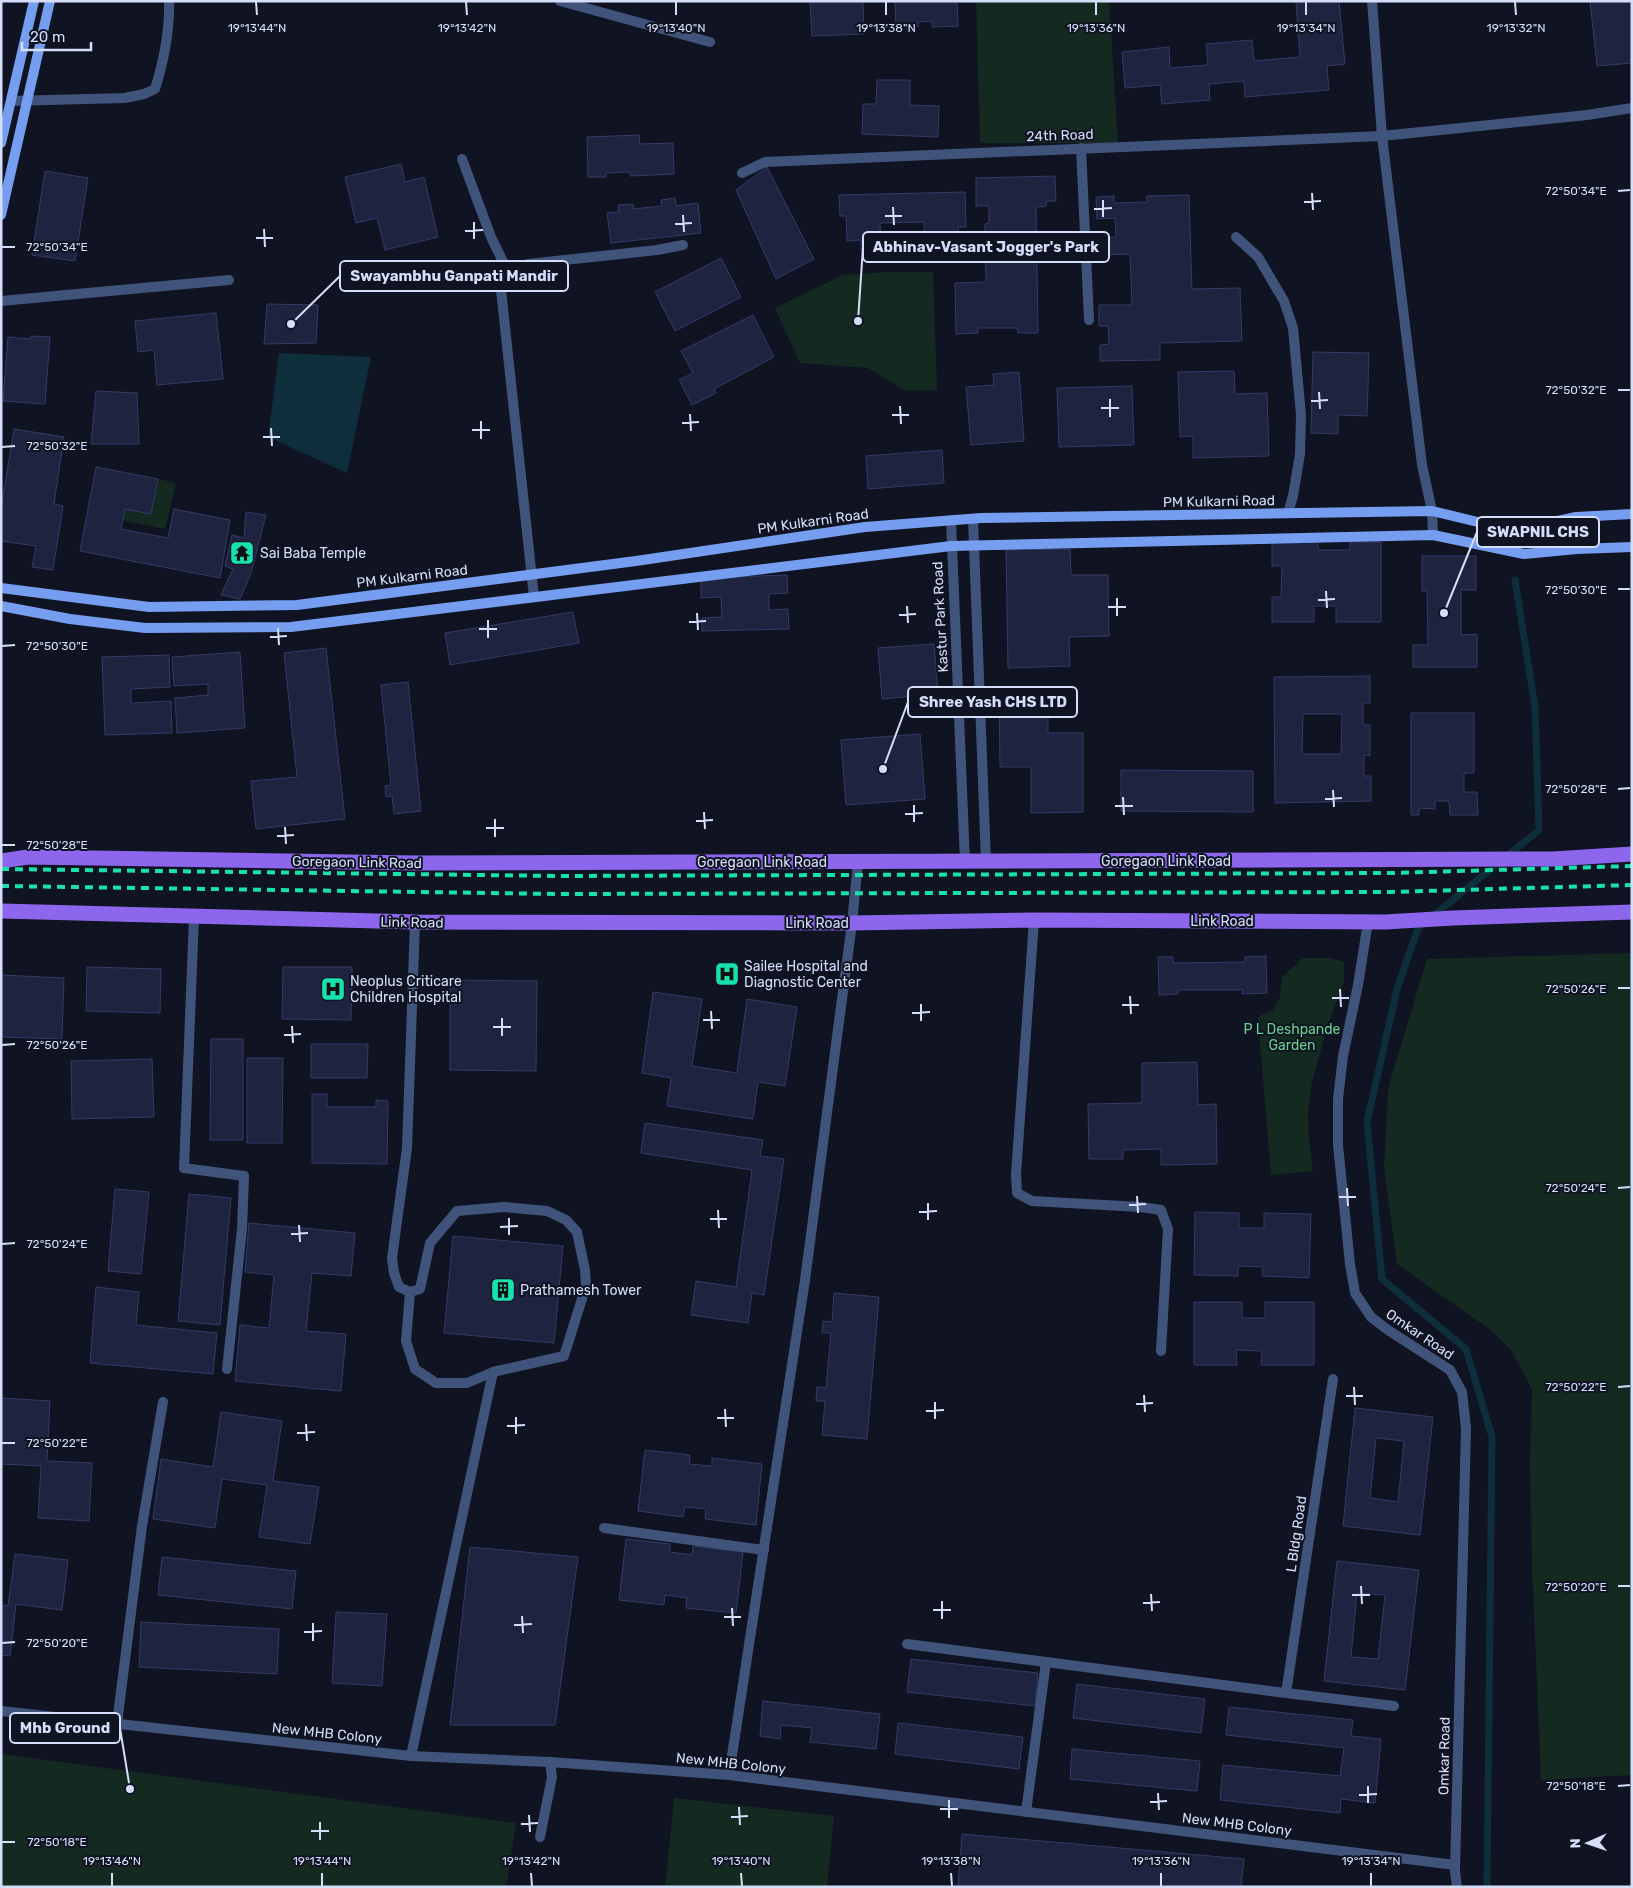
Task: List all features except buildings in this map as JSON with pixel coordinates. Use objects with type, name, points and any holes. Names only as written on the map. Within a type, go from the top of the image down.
[{"type":"main road","name":"Goregaon Link Road","points":[[1,861],[28,857],[416,863],[986,862],[1522,859],[1632,854]]},
{"type":"main road","name":"Link Road","points":[[1,911],[415,922],[852,923],[1034,920],[1385,922],[1632,912]]},
{"type":"street","points":[[1,143],[34,1]]},
{"type":"street","points":[[1,216],[50,1]]},
{"type":"street","points":[[11,102],[125,98],[144,94],[155,89],[164,57],[170,17],[168,1]]},
{"type":"street","points":[[560,1],[710,42]]},
{"type":"street","points":[[1372,1],[1382,136],[1422,465],[1432,511],[1433,535]]},
{"type":"street","name":"24th Road","points":[[742,173],[765,162],[1382,136],[1587,115],[1632,108]]},
{"type":"street","points":[[1081,148],[1089,320]]},
{"type":"street","points":[[462,159],[491,237],[509,274]]},
{"type":"street","points":[[1236,237],[1258,257],[1284,301],[1293,328],[1301,415],[1300,454],[1288,513]]},
{"type":"street","points":[[534,597],[501,290],[509,274],[528,264],[657,250],[683,244]]},
{"type":"street","points":[[1,301],[229,280]]},
{"type":"street","name":"PM Kulkarni Road","points":[[1,588],[148,607],[297,605],[865,527],[950,520],[1432,511],[1482,523],[1525,528],[1576,517],[1632,514]]},
{"type":"street","points":[[973,519],[986,862]]},
{"type":"street","name":"Kastur Park Road","points":[[950,520],[965,862]]},
{"type":"street","points":[[1,606],[70,619],[145,628],[290,627],[951,546],[1433,535],[1524,554],[1577,549],[1632,547]]},
{"type":"street","points":[[729,1775],[805,1280],[852,923],[858,862]]},
{"type":"street","points":[[194,917],[184,1168],[244,1176],[242,1229],[227,1369]]},
{"type":"street","points":[[1034,920],[1016,1174],[1017,1193],[1032,1201],[1141,1207],[1161,1210],[1168,1229],[1161,1351]]},
{"type":"street","points":[[410,1292],[406,1341],[415,1369],[436,1383],[466,1383],[492,1372],[564,1356],[586,1286],[585,1270],[577,1232],[566,1220],[547,1211],[504,1207],[458,1211],[430,1243],[420,1289],[410,1292],[399,1287],[394,1273],[392,1258],[407,1148],[415,922]]},
{"type":"street","name":"Omkar Road","points":[[1368,922],[1358,985],[1343,1056],[1338,1099],[1339,1154],[1350,1264],[1355,1293],[1371,1317],[1450,1370],[1462,1392],[1466,1428],[1455,1865],[1457,1887]]},
{"type":"street","points":[[411,1756],[492,1372]]},
{"type":"street","name":"L Bldg Road","points":[[1286,1693],[1332,1379]]},
{"type":"street","points":[[117,1723],[142,1526],[163,1402]]},
{"type":"street","points":[[604,1528],[764,1550]]},
{"type":"street","points":[[907,1644],[1394,1706]]},
{"type":"street","points":[[1026,1812],[1046,1662]]},
{"type":"street","name":"New MHB Colony","points":[[1,1711],[411,1756],[550,1762],[729,1775],[1455,1865]]},
{"type":"street","points":[[540,1837],[552,1777],[550,1762]]},
{"type":"green space","points":[[976,1],[1109,1],[1118,143],[980,143]]},
{"type":"green space","points":[[886,272],[933,272],[937,390],[906,391],[868,368],[800,363],[775,308],[843,275]]},
{"type":"green space","points":[[158,479],[176,483],[165,529],[116,519],[120,503],[153,508]]},
{"type":"green space","points":[[1632,953],[1632,1775],[1541,1780],[1532,1566],[1530,1463],[1532,1389],[1511,1350],[1492,1331],[1397,1264],[1384,1168],[1388,1088],[1427,959]]},
{"type":"green space","name":"P L Deshpande Garden","points":[[1303,958],[1330,958],[1344,962],[1344,982],[1328,1025],[1312,1082],[1308,1113],[1313,1171],[1271,1175],[1258,1017],[1273,1010],[1280,997],[1282,977]]},
{"type":"green space","points":[[1,1754],[516,1823],[506,1887],[1,1887]]},
{"type":"green space","points":[[674,1798],[834,1816],[827,1887],[665,1887]]},
{"type":"water","points":[[279,353],[371,357],[347,473],[268,437]]},
{"type":"waterway","points":[[1487,1887],[1492,1437],[1466,1349],[1382,1279],[1367,1122],[1397,989],[1418,928],[1539,830],[1535,707],[1515,580]]},
{"type":"railway","points":[[1,869],[559,876],[1391,873],[1632,866]]},
{"type":"railway","points":[[1,886],[559,894],[1390,892],[1632,885]]},
{"type":"place","name":"Abhinav-Vasant Jogger's Park","points":[[858,321]]},
{"type":"place","name":"Swayambhu Ganpati Mandir","points":[[291,324]]},
{"type":"place","name":"Sai Baba Temple","points":[[242,553]]},
{"type":"place","name":"SWAPNIL CHS","points":[[1444,613]]},
{"type":"place","name":"Shree Yash CHS LTD","points":[[883,769]]},
{"type":"place","name":"Sailee Hospital and Diagnostic Center","points":[[727,974]]},
{"type":"place","name":"Neoplus Criticare Children Hospital","points":[[333,989]]},
{"type":"place","name":"Prathamesh Tower","points":[[503,1290]]},
{"type":"place","name":"Mhb Ground","points":[[130,1789]]}]
